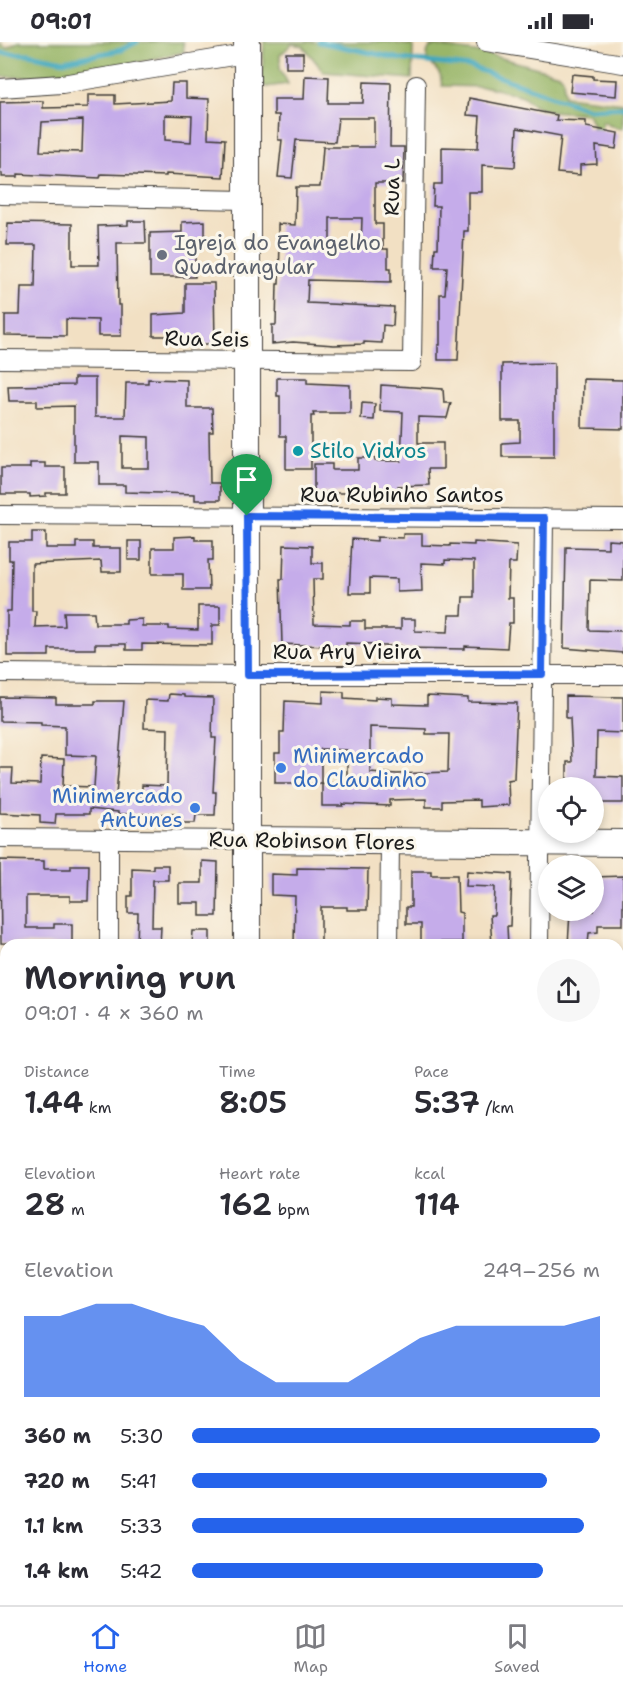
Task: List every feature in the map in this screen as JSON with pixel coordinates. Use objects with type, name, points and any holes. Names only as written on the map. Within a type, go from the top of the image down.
[{"type":"street","points":[[486,42],[623,64]]},
{"type":"street","points":[[0,88],[62,84],[246,48],[247,939]]},
{"type":"street","name":"Rua L","points":[[412,362],[416,84]]},
{"type":"street","points":[[0,195],[246,200]]},
{"type":"street","name":"Rua Seis","points":[[0,359],[412,362]]},
{"type":"street","name":"Rua Rubinho Santos","points":[[0,515],[623,519]]},
{"type":"street","points":[[540,777],[544,518]]},
{"type":"street","name":"Rua Ary Vieira","points":[[0,673],[623,675]]},
{"type":"street","name":"Rua Robinson Flores","points":[[0,838],[538,842]]},
{"type":"street","points":[[109,839],[109,939]]},
{"type":"street","points":[[389,939],[390,842]]},
{"type":"street","points":[[539,843],[539,939]]},
{"type":"street","name":"Rua Robinson Flores","points":[[604,843],[623,843]]},
{"type":"green space","points":[[18,42],[183,42],[184,52],[76,76],[0,77],[0,43],[6,48]]},
{"type":"green space","points":[[264,42],[387,42],[413,46],[412,79],[324,72],[303,46],[292,44],[280,55],[280,68],[288,84],[266,87],[262,83]]},
{"type":"green space","points":[[430,47],[487,54],[559,74],[563,78],[565,96],[623,103],[623,128],[617,128],[603,121],[595,148],[590,146],[593,124],[588,114],[551,111],[534,105],[523,96],[488,87],[442,86],[440,75],[429,62],[427,55]]},
{"type":"building","points":[[286,53],[303,53],[303,68],[286,68]]},
{"type":"building","points":[[572,74],[593,76],[593,79],[617,80],[616,96],[570,92]]},
{"type":"building","points":[[305,76],[329,77],[328,103],[363,103],[364,82],[391,83],[390,147],[404,147],[403,183],[375,183],[375,224],[383,224],[383,249],[388,249],[391,282],[308,280],[307,303],[394,307],[393,326],[383,325],[382,343],[334,345],[293,342],[272,344],[272,325],[276,325],[277,284],[279,284],[278,224],[295,225],[296,187],[320,187],[323,147],[374,147],[374,118],[338,118],[335,142],[296,140],[292,178],[278,177],[282,140],[278,140],[279,115],[274,115],[274,99],[304,99]],"holes":[[[330,218],[362,218],[361,248],[330,246]]]},
{"type":"building","points":[[172,83],[186,83],[186,98],[209,99],[208,138],[225,139],[223,177],[101,174],[100,178],[18,174],[18,177],[2,177],[0,173],[0,102],[43,101],[43,108],[88,107],[88,95],[115,95],[115,104],[171,101]],"holes":[[[165,115],[192,116],[191,142],[165,140]],[[83,120],[82,152],[40,151],[42,122]]]},
{"type":"building","points":[[469,98],[557,115],[556,120],[586,121],[586,127],[618,133],[616,149],[596,146],[597,164],[580,165],[580,175],[557,173],[561,136],[517,128],[515,167],[482,165],[482,192],[468,192],[468,231],[464,231],[458,360],[438,360],[440,294],[445,294],[447,267],[434,267],[435,248],[438,248],[439,206],[433,206],[434,184],[442,184],[442,147],[478,148],[480,116],[467,115]]},
{"type":"building","points":[[128,221],[145,221],[146,243],[117,243],[121,336],[98,336],[98,320],[66,319],[66,336],[5,335],[5,315],[20,315],[21,287],[35,287],[36,245],[7,245],[8,223],[72,224],[72,265],[99,265],[98,226],[128,225]]},
{"type":"building","points":[[205,221],[205,245],[195,245],[195,277],[150,277],[150,233],[182,232],[182,222]]},
{"type":"building","points":[[185,283],[214,283],[215,344],[175,344],[175,336],[153,336],[153,315],[185,313]]},
{"type":"building","points":[[554,363],[554,457],[502,457],[502,443],[520,442],[520,421],[502,421],[502,364]]},
{"type":"building","points":[[74,378],[95,378],[95,417],[125,417],[126,383],[148,383],[148,379],[187,380],[187,408],[212,408],[213,432],[209,432],[210,483],[220,483],[220,500],[195,500],[195,494],[125,492],[125,485],[99,485],[99,462],[74,462],[74,406],[37,407],[37,401],[9,401],[8,386],[74,385]],"holes":[[[122,436],[149,437],[149,468],[122,468]]]},
{"type":"building","points":[[277,378],[307,378],[307,383],[350,385],[350,413],[313,413],[314,416],[311,416],[311,469],[286,469],[286,436],[280,436],[280,396],[277,396]]},
{"type":"building","points":[[583,379],[623,380],[623,429],[582,428]]},
{"type":"building","points":[[381,385],[443,389],[444,403],[451,403],[447,418],[418,417],[418,443],[443,443],[443,469],[428,469],[429,485],[398,486],[398,493],[314,493],[314,464],[332,464],[332,470],[358,470],[358,458],[375,458],[375,461],[401,461],[403,412],[380,411]]},
{"type":"building","points":[[362,403],[375,404],[374,420],[361,419]]},
{"type":"building","points":[[30,463],[45,463],[45,467],[65,467],[65,493],[46,493],[46,496],[30,497],[30,494],[1,494],[1,468],[30,468]]},
{"type":"building","points":[[32,532],[46,532],[46,548],[76,548],[76,542],[93,542],[93,548],[121,548],[121,572],[102,572],[101,561],[32,564],[32,611],[36,611],[35,627],[65,626],[64,612],[94,612],[95,624],[126,624],[126,620],[142,619],[142,626],[169,626],[169,629],[198,630],[198,606],[220,606],[220,625],[212,625],[212,645],[142,644],[142,650],[126,650],[126,644],[95,644],[95,649],[49,649],[49,656],[7,656],[7,611],[11,611],[12,560],[9,560],[9,542],[32,542]]},
{"type":"building","points":[[403,534],[422,534],[422,545],[474,545],[474,542],[517,545],[516,563],[509,563],[508,598],[513,598],[513,623],[509,623],[507,648],[465,646],[465,649],[401,648],[401,646],[346,643],[346,647],[282,644],[280,579],[283,579],[284,545],[312,546],[312,563],[323,563],[323,579],[313,579],[314,624],[350,625],[350,621],[365,621],[365,629],[401,629],[401,619],[415,619],[415,631],[448,632],[449,615],[462,615],[463,597],[474,597],[474,561],[445,560],[445,564],[421,563],[422,591],[397,592],[397,579],[370,578],[370,593],[349,593],[352,539],[377,541],[377,537],[403,538]]},
{"type":"building","points":[[195,536],[195,540],[213,540],[213,560],[208,560],[209,590],[183,590],[183,574],[152,574],[152,548],[174,548],[174,537]]},
{"type":"building","points":[[608,540],[623,541],[623,581],[590,580],[589,630],[623,631],[623,653],[564,648],[566,547],[608,548]]},
{"type":"building","points":[[128,541],[141,541],[141,560],[128,560]]},
{"type":"building","points":[[323,691],[344,692],[344,698],[375,700],[375,697],[392,698],[392,704],[427,705],[427,696],[468,698],[468,702],[517,703],[514,779],[508,780],[509,805],[479,807],[479,800],[442,801],[442,807],[426,807],[426,799],[390,800],[390,806],[343,804],[343,806],[322,806],[322,783],[347,783],[347,750],[321,749],[321,783],[275,783],[275,753],[280,753],[280,732],[284,732],[285,701],[323,703]],"holes":[[[370,727],[426,729],[426,734],[449,734],[448,772],[397,774],[370,772]]]},
{"type":"building","points":[[169,694],[213,698],[212,738],[216,738],[213,792],[216,792],[215,815],[196,815],[195,823],[174,823],[174,814],[118,814],[118,812],[89,809],[89,814],[56,814],[55,824],[40,823],[40,815],[0,813],[0,768],[13,768],[12,783],[40,784],[41,758],[64,759],[63,786],[94,787],[96,756],[65,755],[65,726],[41,725],[41,722],[0,721],[0,697],[56,698],[56,704],[124,701],[116,795],[142,796],[142,785],[167,786],[168,729],[144,728],[145,700],[168,701]]},
{"type":"building","points":[[566,696],[623,697],[623,733],[597,732],[596,776],[623,777],[623,803],[604,803],[604,777],[567,777],[567,762],[572,762],[570,718],[566,718]]},
{"type":"building","points":[[0,860],[44,861],[44,869],[71,869],[71,865],[89,865],[88,901],[70,901],[70,896],[26,896],[26,928],[54,928],[54,924],[72,924],[72,939],[1,939]]},
{"type":"building","points":[[202,861],[218,862],[217,916],[200,916],[200,903],[179,903],[179,883],[202,883]]},
{"type":"building","points":[[153,865],[168,865],[168,880],[153,880],[152,927],[161,927],[160,939],[137,939],[138,913],[128,913],[128,896],[132,896],[132,868],[153,869]]},
{"type":"building","points":[[297,868],[368,869],[367,910],[321,907],[321,939],[294,939],[295,896],[271,895],[271,874],[297,875]]},
{"type":"building","points":[[411,871],[431,871],[431,875],[457,875],[458,912],[462,913],[462,939],[421,939],[421,924],[406,924],[406,907],[411,907]]},
{"type":"building","points":[[467,871],[512,874],[508,939],[492,939],[490,915],[494,915],[495,887],[466,886]]},
{"type":"building","points":[[623,876],[623,925],[598,925],[598,932],[589,933],[588,939],[568,939],[569,921],[604,921],[604,877]]},
{"type":"building","points":[[193,931],[210,931],[210,939],[192,939]]},
{"type":"waterway","points":[[0,53],[29,54],[64,61],[121,50],[137,42]]},
{"type":"waterway","points":[[319,42],[400,59],[471,67],[589,109],[623,107]]},
{"type":"place","name":"Igreja do Evangelho Quadrangular","points":[[162,255]]},
{"type":"place","name":"Stilo Vidros","points":[[298,451]]},
{"type":"place","name":"Minimercado do Claudinho","points":[[281,768]]},
{"type":"place","name":"Minimercado Antunes","points":[[195,808]]},
{"type":"route","points":[[247,516],[544,518],[542,674],[248,675],[247,516]]}]
